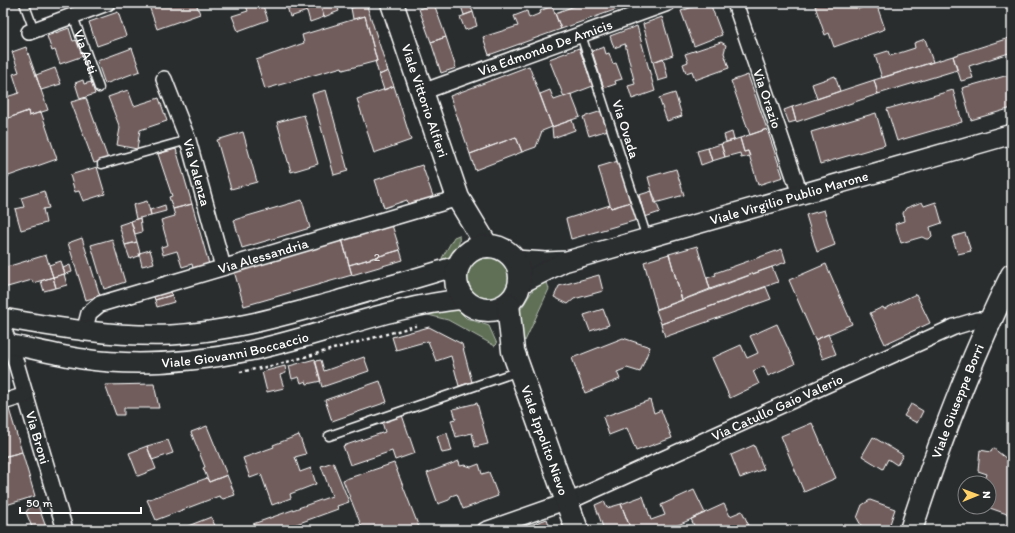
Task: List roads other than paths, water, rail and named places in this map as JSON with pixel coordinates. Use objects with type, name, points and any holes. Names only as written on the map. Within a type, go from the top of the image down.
[{"type":"main road","name":"Viale Vittorio Alfieri","points":[[392,3],[458,198],[487,246]]},
{"type":"main road","name":"Viale Vittorio Alfieri","points":[[458,198],[462,260]]},
{"type":"main road","points":[[487,246],[504,250],[515,260],[520,271],[520,284],[516,295],[508,304],[498,309],[483,309],[473,306],[464,299],[456,283],[462,260],[479,247],[487,246]]},
{"type":"main road","name":"Viale Giuseppe Borri","points":[[911,530],[955,403],[990,320],[1012,275]]},
{"type":"main road","name":"Viale Ippolito Nievo","points":[[508,304],[516,361],[577,530]]},
{"type":"main road","name":"Viale Ippolito Nievo","points":[[483,309],[516,361]]},
{"type":"street","name":"Via Asti","points":[[31,31],[107,3]]},
{"type":"street","name":"Via Edmondo De Amicis","points":[[422,92],[583,40],[668,3]]},
{"type":"street","name":"Via Orazio","points":[[735,3],[800,194]]},
{"type":"street","name":"Via Valenza","points":[[164,79],[188,140],[223,267]]},
{"type":"street","name":"Viale Virgilio Publio Marone","points":[[520,284],[567,261],[645,229],[800,194],[1012,134]]},
{"type":"street","name":"Via Alessandria","points":[[84,332],[89,313],[100,304],[458,198]]},
{"type":"street","name":"Viale Giovanni Boccaccio","points":[[3,318],[84,332],[128,335],[172,335],[232,328],[280,317],[462,260]]},
{"type":"street","name":"Viale Virgilio Publio Marone","points":[[515,260],[546,262],[567,261]]},
{"type":"street","name":"Viale Giovanni Boccaccio","points":[[5,339],[84,359],[116,362],[197,360],[251,351],[421,304],[464,299]]},
{"type":"street","name":"Via Catullo Gaio Valerio","points":[[485,530],[516,523],[566,501],[579,497],[954,327],[972,321],[990,320]]},
{"type":"street","name":"Via Broni","points":[[5,339],[26,395],[65,530]]},
{"type":"street","points":[[3,402],[26,395]]},
{"type":"lane","name":"Via Asti","points":[[24,3],[31,31]]},
{"type":"lane","name":"Via Asti","points":[[73,16],[99,88]]},
{"type":"lane","name":"Via Ovada","points":[[583,40],[645,229]]},
{"type":"lane","points":[[102,164],[188,140]]},
{"type":"lane","points":[[329,436],[516,361]]}]
